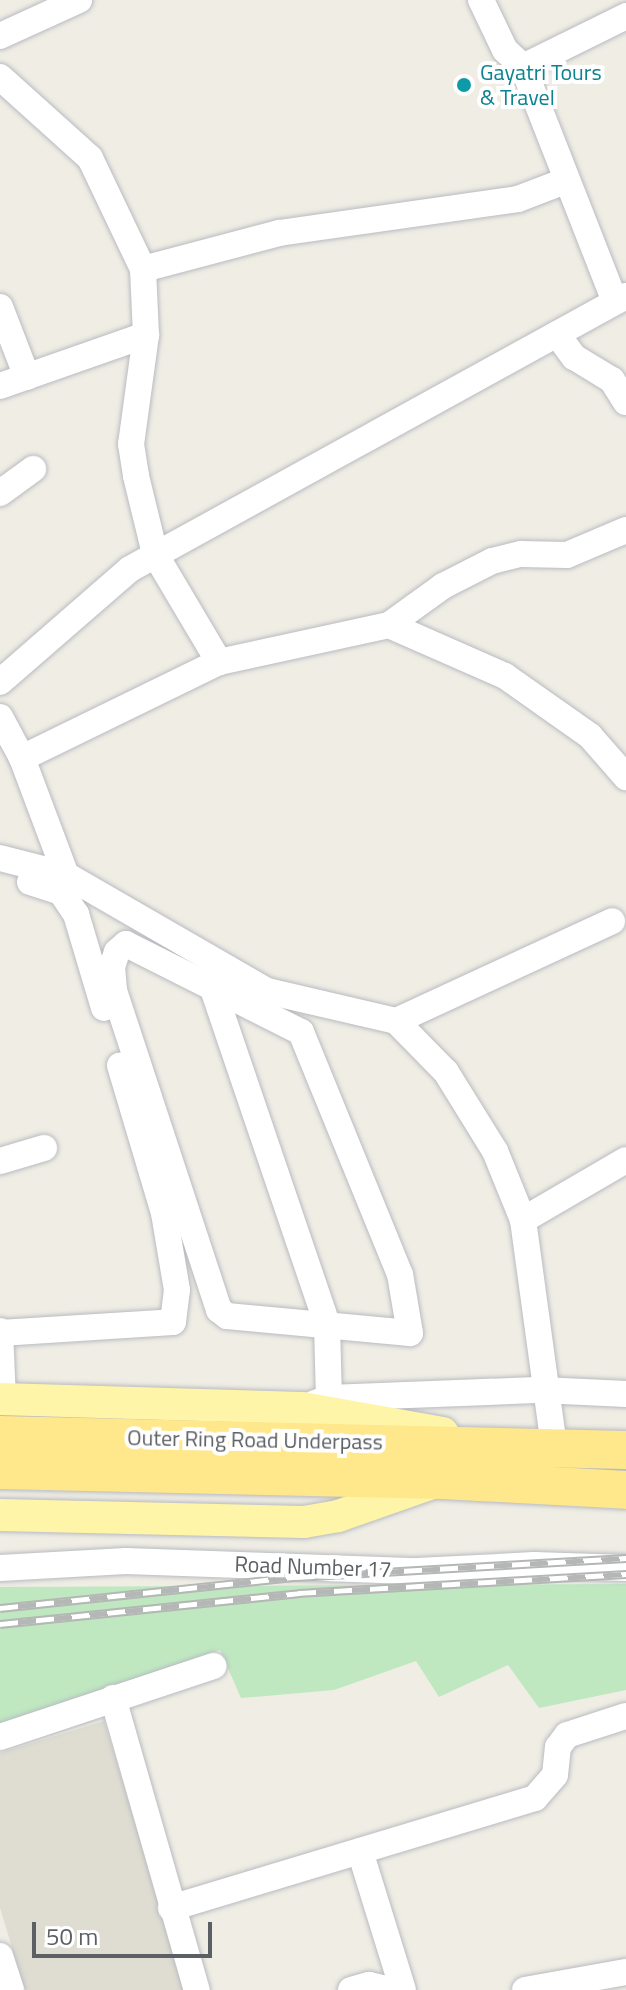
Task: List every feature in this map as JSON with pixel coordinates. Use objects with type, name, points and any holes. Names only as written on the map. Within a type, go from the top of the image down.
[{"type":"highway","name":"Outer Ring Road Underpass","points":[[1,1411],[626,1450]]},
{"type":"highway","name":"Outer Ring Road Underpass","points":[[0,1470],[443,1480],[626,1490]]},
{"type":"main road","points":[[1,1411],[315,1403],[511,1445]]},
{"type":"main road","points":[[0,1515],[304,1522],[338,1516],[443,1480]]},
{"type":"street","points":[[0,36],[79,0]]},
{"type":"street","points":[[0,682],[130,569],[620,299],[565,181],[523,67],[505,50],[481,0]]},
{"type":"street","points":[[523,67],[626,16]]},
{"type":"street","points":[[0,77],[90,158],[143,269],[146,335],[131,444],[155,554],[219,662]]},
{"type":"street","points":[[143,269],[279,233],[518,199],[565,181]]},
{"type":"street","points":[[0,307],[27,377]]},
{"type":"street","points":[[557,334],[574,357],[612,380],[626,402]]},
{"type":"street","points":[[0,386],[146,335]]},
{"type":"street","points":[[0,493],[33,469]]},
{"type":"street","points":[[22,758],[219,662],[389,625],[443,586],[492,561],[521,554],[567,555],[626,530]]},
{"type":"street","points":[[389,625],[505,676],[590,736],[626,777]]},
{"type":"street","points":[[0,717],[22,758],[66,875]]},
{"type":"street","points":[[0,858],[66,875],[241,988],[286,1021],[307,1042],[406,1289],[410,1333],[227,1316],[219,1310],[114,990],[112,967],[117,952],[126,944],[212,986],[241,988],[267,991],[396,1021],[446,1072],[495,1151],[523,1220],[542,1390],[554,1446]]},
{"type":"street","points":[[0,873],[61,892],[76,914],[164,1213],[177,1290],[173,1322],[0,1333],[1,1411]]},
{"type":"street","points":[[396,1021],[612,921]]},
{"type":"street","points":[[212,986],[327,1324],[315,1403],[542,1390],[626,1394]]},
{"type":"street","points":[[0,1161],[44,1148]]},
{"type":"street","points":[[523,1220],[626,1160]]},
{"type":"street","name":"Road Number 17","points":[[0,1568],[126,1561],[417,1571],[534,1565],[626,1568]]},
{"type":"street","points":[[0,1737],[213,1666]]},
{"type":"street","points":[[113,1698],[197,1990]]},
{"type":"street","points":[[171,1908],[535,1798],[555,1775],[558,1747],[567,1735],[626,1716]]},
{"type":"street","points":[[360,1851],[403,1990]]},
{"type":"street","points":[[1,1962],[11,1990]]},
{"type":"street","points":[[525,1990],[626,1972]]},
{"type":"street","points":[[351,1990],[369,1985],[391,1990]]},
{"type":"shaded area","points":[[104,1721],[186,1990],[25,1990],[0,1908],[0,1753]]},
{"type":"green space","points":[[626,1584],[626,1690],[539,1708],[508,1665],[439,1697],[416,1661],[334,1690],[241,1698],[220,1650],[0,1724],[0,1587]]},
{"type":"railway","points":[[0,1608],[296,1577],[626,1558]]},
{"type":"railway","points":[[0,1624],[298,1593],[626,1574]]},
{"type":"place","name":"Gayatri Tours & Travel","points":[[464,85]]}]
